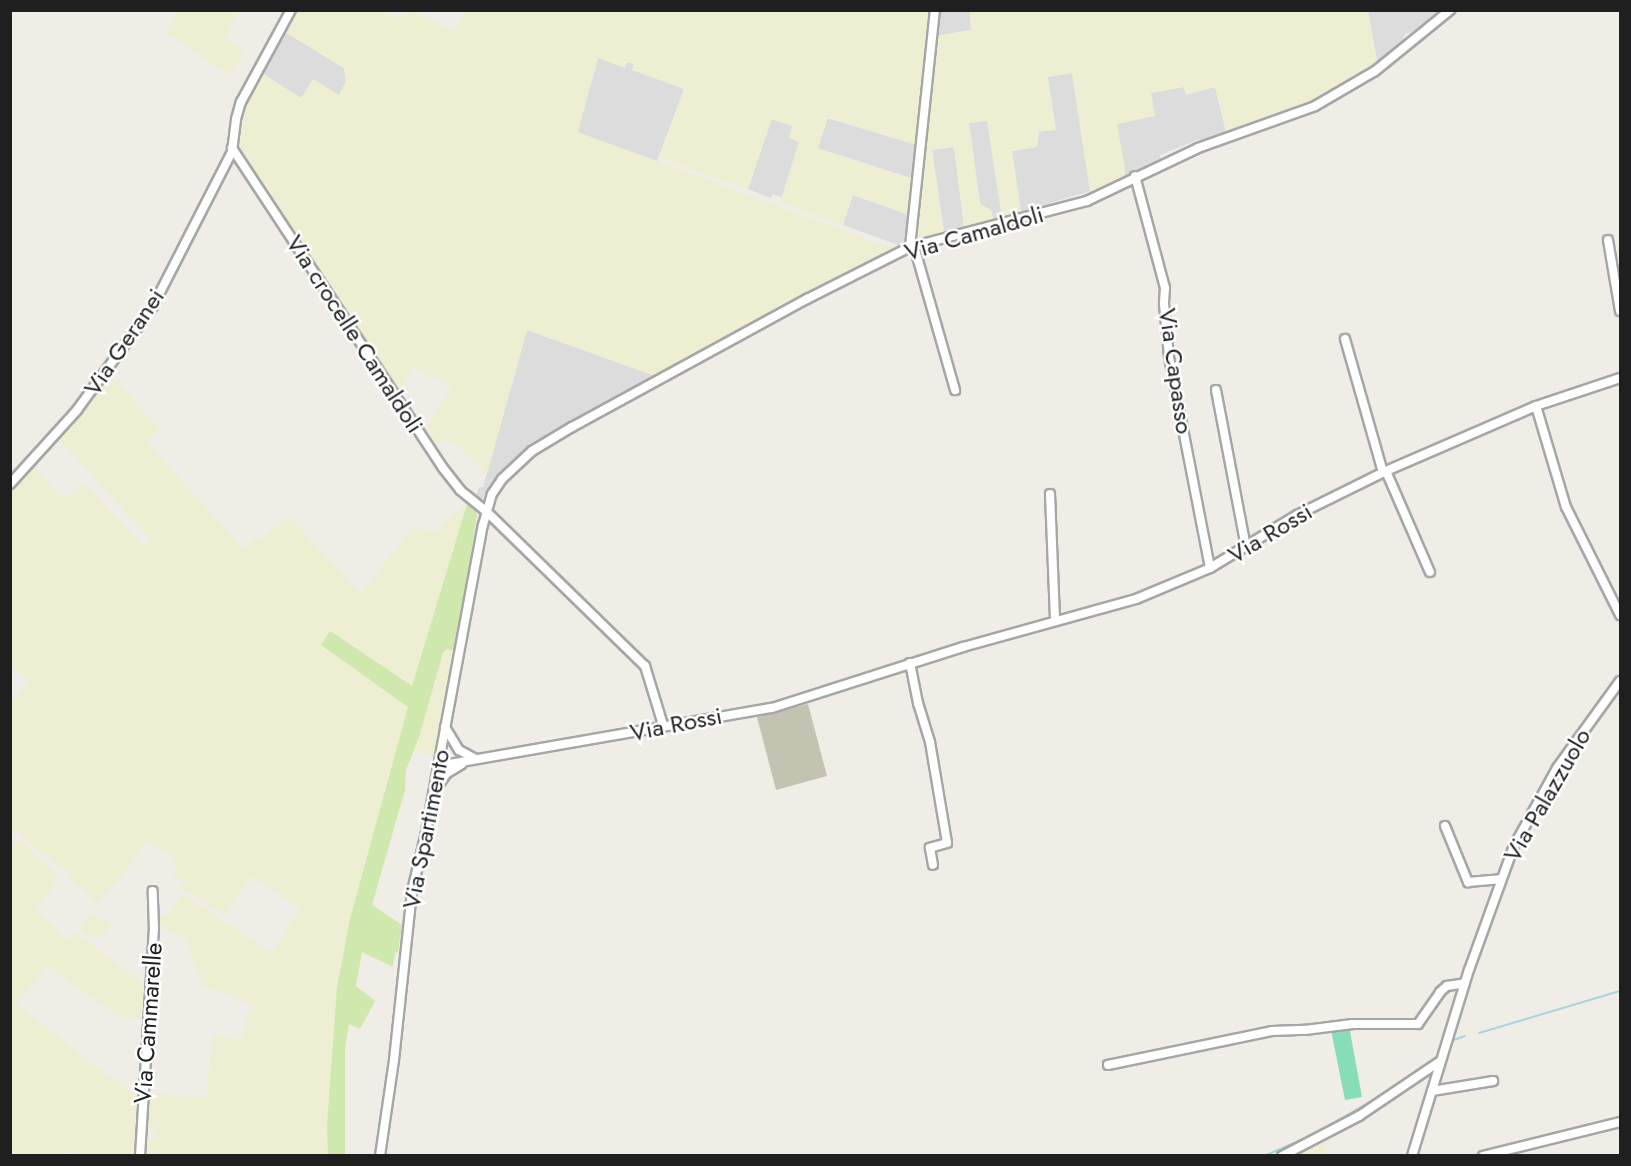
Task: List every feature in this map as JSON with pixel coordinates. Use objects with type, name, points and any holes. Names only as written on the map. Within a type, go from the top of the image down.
[{"type":"street","name":"Via Geranei","points":[[10,484],[71,416],[145,319],[232,150],[241,102],[291,10]]},
{"type":"street","points":[[935,10],[912,247],[955,390]]},
{"type":"street","name":"Via Camaldoli","points":[[487,509],[502,479],[532,451],[807,299],[912,247],[1087,201],[1135,176],[1198,148],[1332,97],[1375,71],[1450,10]]},
{"type":"street","name":"Via crocelle Camaldoli","points":[[232,150],[443,468],[460,490],[487,509],[645,666],[663,725]]},
{"type":"street","name":"Via Capasso","points":[[1135,176],[1165,288],[1164,304],[1170,366],[1210,568]]},
{"type":"street","points":[[1608,240],[1620,311]]},
{"type":"street","points":[[1346,339],[1384,472],[1430,572]]},
{"type":"street","name":"Via Rossi","points":[[438,766],[663,725],[772,708],[910,663],[1136,598],[1210,568],[1297,515],[1384,472],[1536,406],[1620,378]]},
{"type":"street","points":[[1216,390],[1246,547]]},
{"type":"street","points":[[1536,406],[1566,507],[1620,615]]},
{"type":"street","points":[[1050,494],[1055,621]]},
{"type":"street","name":"Via Spartimento","points":[[380,1155],[397,1036],[409,906],[487,509]]},
{"type":"street","points":[[910,663],[918,703],[930,742],[947,843],[930,848],[933,865]]},
{"type":"street","name":"Via Palazzuolo","points":[[1412,1155],[1439,1062],[1500,879],[1530,815],[1557,768],[1620,681]]},
{"type":"street","points":[[433,792],[447,773],[472,760],[459,750],[445,727]]},
{"type":"street","points":[[1445,825],[1468,882],[1500,879]]},
{"type":"street","name":"Via Cammarelle","points":[[140,1155],[154,929],[153,891]]},
{"type":"street","points":[[1108,1065],[1272,1031],[1305,1030],[1353,1024],[1418,1024],[1440,992],[1447,986],[1465,983]]},
{"type":"street","points":[[1282,1155],[1359,1116],[1439,1062]]},
{"type":"street","points":[[1432,1091],[1493,1081]]},
{"type":"street","points":[[1483,1155],[1620,1122]]},
{"type":"shaded area","points":[[179,10],[240,11],[225,38],[244,52],[229,75],[165,32]]},
{"type":"shaded area","points":[[467,10],[933,11],[917,145],[828,118],[818,148],[914,179],[909,215],[853,195],[843,225],[780,202],[799,142],[789,138],[792,126],[772,119],[748,189],[659,157],[684,89],[632,70],[634,64],[627,62],[625,68],[598,58],[578,132],[896,250],[655,376],[527,330],[487,474],[482,473],[483,469],[459,447],[443,439],[434,450],[423,433],[452,387],[434,376],[432,379],[413,367],[397,395],[247,167],[238,148],[237,134],[241,112],[260,72],[301,98],[313,79],[339,95],[346,82],[344,68],[283,31],[295,11],[384,11],[400,20],[406,11],[415,11],[453,31]]},
{"type":"shaded area","points":[[938,11],[970,11],[971,30],[935,36]]},
{"type":"shaded area","points":[[970,11],[1368,11],[1377,61],[1335,90],[1314,100],[1226,132],[1215,87],[1186,95],[1184,87],[1151,93],[1155,116],[1117,124],[1125,169],[1124,177],[1090,191],[1072,73],[1048,77],[1056,130],[1038,132],[1037,147],[1012,151],[1021,212],[1002,217],[987,121],[969,123],[980,204],[991,210],[993,219],[964,227],[954,147],[932,150],[944,232],[915,240],[935,36],[971,30]]},
{"type":"shaded area","points":[[1368,11],[1440,11],[1410,33],[1406,33],[1401,41],[1377,61]]},
{"type":"shaded area","points":[[283,31],[344,68],[346,82],[339,95],[301,98],[260,72]]},
{"type":"shaded area","points":[[598,58],[625,67],[627,62],[634,64],[633,70],[684,89],[657,161],[577,133]]},
{"type":"shaded area","points":[[1072,73],[1090,191],[1021,212],[1012,151],[1037,147],[1047,77]]},
{"type":"shaded area","points":[[1184,87],[1186,95],[1215,87],[1226,132],[1201,141],[1197,140],[1160,155],[1161,161],[1124,177],[1125,169],[1116,123],[1154,116],[1151,93]]},
{"type":"shaded area","points":[[827,118],[917,145],[914,179],[818,149]]},
{"type":"shaded area","points":[[771,119],[792,126],[799,142],[782,197],[772,194],[771,198],[748,189]]},
{"type":"shaded area","points":[[987,120],[1002,217],[993,219],[991,210],[980,204],[969,123]]},
{"type":"shaded area","points":[[954,147],[964,227],[944,232],[932,150]]},
{"type":"shaded area","points":[[853,195],[909,215],[907,243],[901,246],[843,225]]},
{"type":"shaded area","points":[[527,330],[655,376],[523,453],[507,465],[489,486],[482,500],[478,502],[475,500],[479,487],[483,487]]},
{"type":"shaded area","points":[[107,376],[114,378],[159,429],[146,441],[243,549],[256,537],[260,541],[288,517],[361,593],[415,525],[421,530],[428,529],[434,534],[462,506],[466,507],[423,657],[412,686],[330,631],[321,645],[408,707],[344,946],[337,987],[327,1125],[328,1155],[143,1155],[144,1139],[156,1139],[156,1130],[144,1129],[146,1093],[206,1098],[213,1035],[241,1040],[251,1004],[202,986],[187,940],[156,924],[158,915],[167,917],[182,894],[272,953],[300,908],[251,876],[225,916],[180,887],[183,882],[172,874],[177,866],[173,862],[175,858],[147,841],[120,879],[97,903],[72,881],[68,871],[59,867],[11,826],[11,702],[29,681],[11,664],[11,489],[32,465],[64,500],[84,483],[144,547],[151,540],[57,437]]},
{"type":"shaded area","points":[[446,649],[456,651],[438,757],[413,750]]},
{"type":"shaded area","points":[[808,704],[827,776],[776,790],[757,717]]},
{"type":"shaded area","points":[[19,840],[58,874],[51,883],[55,886],[36,909],[68,941],[75,932],[147,987],[146,1021],[117,1016],[47,966],[16,1004],[141,1101],[138,1155],[74,1155],[66,1150],[61,1155],[11,1156],[10,850]]},
{"type":"shaded area","points":[[91,914],[111,924],[107,932],[92,939],[79,928]]},
{"type":"shaded area","points":[[1323,1140],[1327,1155],[1289,1156]]},
{"type":"green space","points":[[468,501],[474,506],[477,515],[456,651],[446,649],[443,653],[419,737],[406,770],[405,790],[372,905],[402,925],[398,952],[395,953],[393,967],[362,952],[356,986],[375,1001],[360,1029],[349,1024],[345,1049],[345,1156],[328,1155],[327,1125],[337,987],[350,919],[408,707],[321,645],[330,631],[412,686]]},
{"type":"green space","points":[[1349,1026],[1362,1097],[1345,1100],[1331,1030]]},
{"type":"waterway","points":[[1479,1033],[1620,991]]},
{"type":"waterway","points":[[1451,1041],[1465,1036]]},
{"type":"waterway","points":[[1264,1156],[1312,1135],[1368,1103],[1437,1058]]}]
